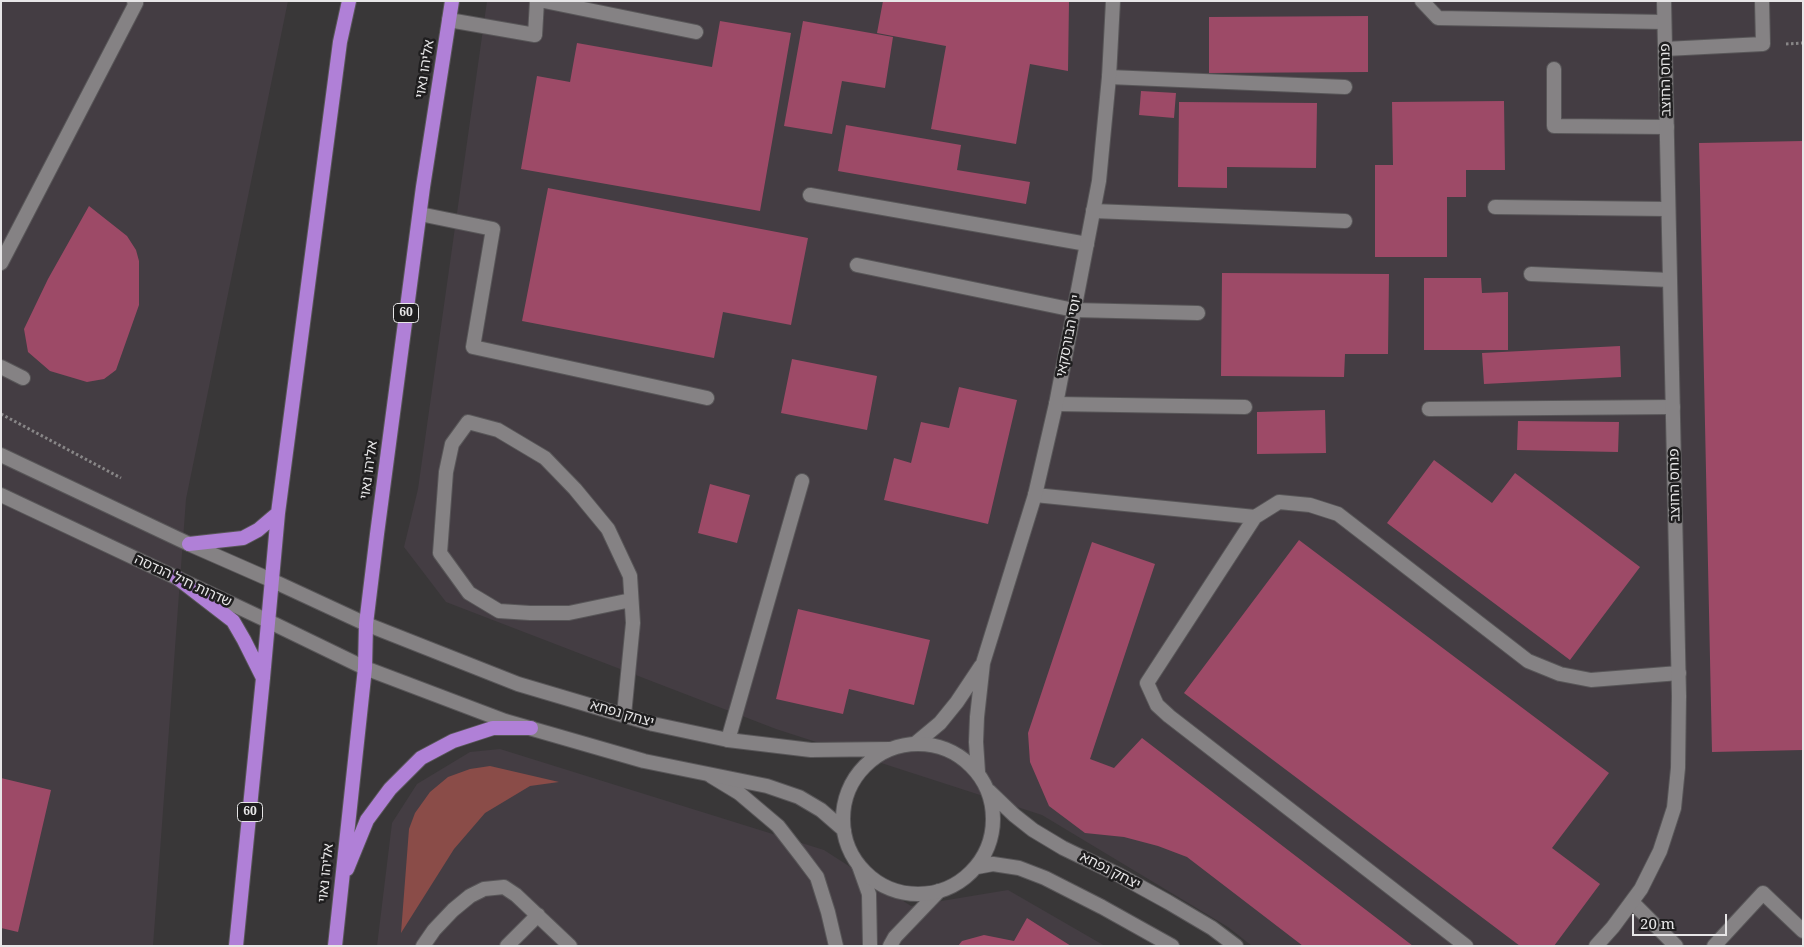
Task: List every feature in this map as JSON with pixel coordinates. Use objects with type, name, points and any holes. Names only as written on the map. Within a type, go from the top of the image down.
[{"type":"highway","name":"60","points":[[236,940],[264,678],[278,513],[340,42],[349,1]]},
{"type":"highway","name":"אליהו נאוי","points":[[335,946],[364,668],[366,624],[420,214],[452,1]]},
{"type":"highway","points":[[189,544],[243,538],[258,530],[278,513]]},
{"type":"highway","points":[[176,577],[233,622],[264,678]]},
{"type":"highway","points":[[341,883],[367,820],[390,789],[421,758],[453,741],[493,728],[531,728]]},
{"type":"street","points":[[1,263],[136,3],[134,1]]},
{"type":"street","points":[[449,20],[534,35],[538,1]]},
{"type":"street","points":[[544,1],[696,32]]},
{"type":"street","name":"יוסי הבורסקאי","points":[[978,772],[976,717],[983,663],[1035,495],[1056,404],[1099,181],[1109,77],[1113,1]]},
{"type":"street","points":[[1422,1],[1438,18],[1664,22]]},
{"type":"street","name":"פנחס החוצב","points":[[1596,946],[1641,890],[1660,851],[1674,808],[1678,768],[1679,673],[1664,1]]},
{"type":"street","points":[[1665,49],[1763,44],[1762,1]]},
{"type":"street","points":[[1554,69],[1554,126],[1667,127]]},
{"type":"street","points":[[1109,77],[1345,86]]},
{"type":"street","points":[[810,195],[1087,244]]},
{"type":"street","points":[[1495,207],[1668,209]]},
{"type":"street","points":[[1093,211],[1345,221]]},
{"type":"street","points":[[420,214],[493,229],[473,347],[707,398]]},
{"type":"street","points":[[857,265],[1074,310],[1198,313]]},
{"type":"street","points":[[1531,274],[1670,280]]},
{"type":"street","points":[[1,367],[22,378]]},
{"type":"street","points":[[1056,404],[1245,407]]},
{"type":"street","points":[[1429,409],[1673,407]]},
{"type":"street","points":[[624,715],[633,623],[630,576],[608,529],[575,489],[545,458],[498,430],[468,422],[452,444],[446,472],[440,553],[469,593],[499,611],[530,613],[569,613],[631,600]]},
{"type":"street","points":[[1,455],[189,544],[366,624]]},
{"type":"street","points":[[728,740],[802,481]]},
{"type":"street","points":[[1035,495],[1255,517]]},
{"type":"street","name":"שדרות חיל הנדסה","points":[[1,496],[176,577],[364,668]]},
{"type":"street","points":[[1466,946],[1157,705],[1147,682],[1255,517],[1279,502],[1310,505],[1338,514],[1528,662],[1560,674],[1591,680],[1679,673]]},
{"type":"street","name":"יצחק נפחא","points":[[366,624],[518,684],[653,724],[728,740],[811,750],[890,749]]},
{"type":"street","name":"יוסי הבורסקאי","points":[[916,743],[940,723],[957,702],[983,663]]},
{"type":"street","points":[[364,668],[531,728],[644,761],[767,786],[799,797],[821,810],[844,830]]},
{"type":"street","points":[[859,866],[875,881],[895,891],[918,894],[939,891],[960,882],[977,867],[987,849],[993,831],[994,811],[989,791],[978,772],[961,756],[940,746],[916,743],[890,749],[868,762],[853,782],[844,805],[844,830],[849,849],[859,866],[869,894],[870,946]]},
{"type":"street","points":[[711,776],[739,793],[778,826],[802,857],[816,877],[828,912],[836,946]]},
{"type":"street","name":"יצחק נפחא","points":[[989,791],[1033,830],[1063,848],[1119,875],[1168,902],[1212,928],[1236,946]]},
{"type":"street","points":[[977,867],[993,864],[1019,868],[1045,878],[1102,906],[1172,946]]},
{"type":"street","points":[[422,946],[453,910],[470,896],[484,889],[504,887],[516,895],[570,946]]},
{"type":"street","points":[[890,946],[895,937],[939,891]]},
{"type":"street","points":[[1714,946],[1763,893],[1803,931]]},
{"type":"street","points":[[1632,902],[1676,946]]},
{"type":"street","points":[[507,946],[538,915]]},
{"type":"street","points":[[229,946],[236,940]]},
{"type":"path","points":[[1,414],[121,478]]},
{"type":"shaded area","points":[[1,1],[288,1],[186,499],[153,946],[1,946]]},
{"type":"shaded area","points":[[487,1],[1803,1],[1803,946],[1252,946],[1228,927],[1042,815],[776,729],[446,602],[404,547],[418,489]]},
{"type":"shaded area","points":[[500,749],[824,850],[911,906],[1008,890],[1105,946],[377,946],[392,823],[417,784],[470,752]]},
{"type":"shaded area","points":[[490,766],[559,782],[530,786],[485,813],[454,849],[401,933],[409,829],[415,813],[430,792],[448,777],[470,769]]},
{"type":"building","points":[[883,1],[1069,1],[1068,71],[1030,64],[1016,144],[931,129],[946,46],[877,33]]},
{"type":"building","points":[[1368,16],[1368,72],[1209,73],[1209,17]]},
{"type":"building","points":[[720,21],[791,33],[760,211],[521,169],[537,76],[570,82],[577,43],[712,67]]},
{"type":"building","points":[[803,21],[893,37],[885,88],[842,81],[832,134],[784,126]]},
{"type":"building","points":[[1141,91],[1176,93],[1174,118],[1139,115]]},
{"type":"building","points":[[1504,101],[1505,170],[1466,170],[1466,197],[1447,197],[1447,257],[1375,257],[1375,165],[1393,165],[1392,102]]},
{"type":"building","points":[[1179,102],[1317,103],[1316,168],[1227,167],[1227,188],[1178,187]]},
{"type":"building","points":[[846,125],[961,145],[957,170],[1030,182],[1026,204],[838,171]]},
{"type":"building","points":[[1803,141],[1803,750],[1712,752],[1699,143]]},
{"type":"building","points":[[548,188],[808,238],[791,325],[723,312],[714,358],[522,321]]},
{"type":"building","points":[[89,206],[127,236],[136,250],[139,261],[139,305],[116,370],[104,379],[87,382],[50,371],[28,352],[24,329],[48,279]]},
{"type":"building","points":[[1222,273],[1389,274],[1388,354],[1345,354],[1344,377],[1221,376]]},
{"type":"building","points":[[1424,278],[1481,278],[1482,293],[1508,292],[1508,350],[1424,350]]},
{"type":"building","points":[[1620,346],[1621,377],[1484,384],[1482,353]]},
{"type":"building","points":[[792,359],[877,376],[867,430],[781,413]]},
{"type":"building","points":[[959,387],[1017,400],[988,524],[884,500],[894,458],[911,463],[921,422],[949,428]]},
{"type":"building","points":[[1325,410],[1326,453],[1257,454],[1257,412]]},
{"type":"building","points":[[1518,421],[1619,422],[1618,452],[1517,450]]},
{"type":"building","points":[[1434,460],[1492,503],[1515,473],[1640,567],[1570,660],[1387,523]]},
{"type":"building","points":[[710,484],[750,495],[737,543],[698,533]]},
{"type":"building","points":[[1299,540],[1609,773],[1552,848],[1600,884],[1554,946],[1520,946],[1184,693]]},
{"type":"building","points":[[1092,542],[1155,564],[1090,759],[1114,768],[1142,738],[1413,946],[1303,946],[1187,857],[1158,846],[1124,837],[1085,833],[1049,806],[1030,762],[1028,733]]},
{"type":"building","points":[[798,609],[930,640],[914,705],[849,689],[843,714],[776,699]]},
{"type":"building","points":[[1,778],[51,790],[18,932],[1,928]]},
{"type":"building","points":[[1027,918],[1071,946],[958,946],[962,941],[984,935],[1014,941]]}]
